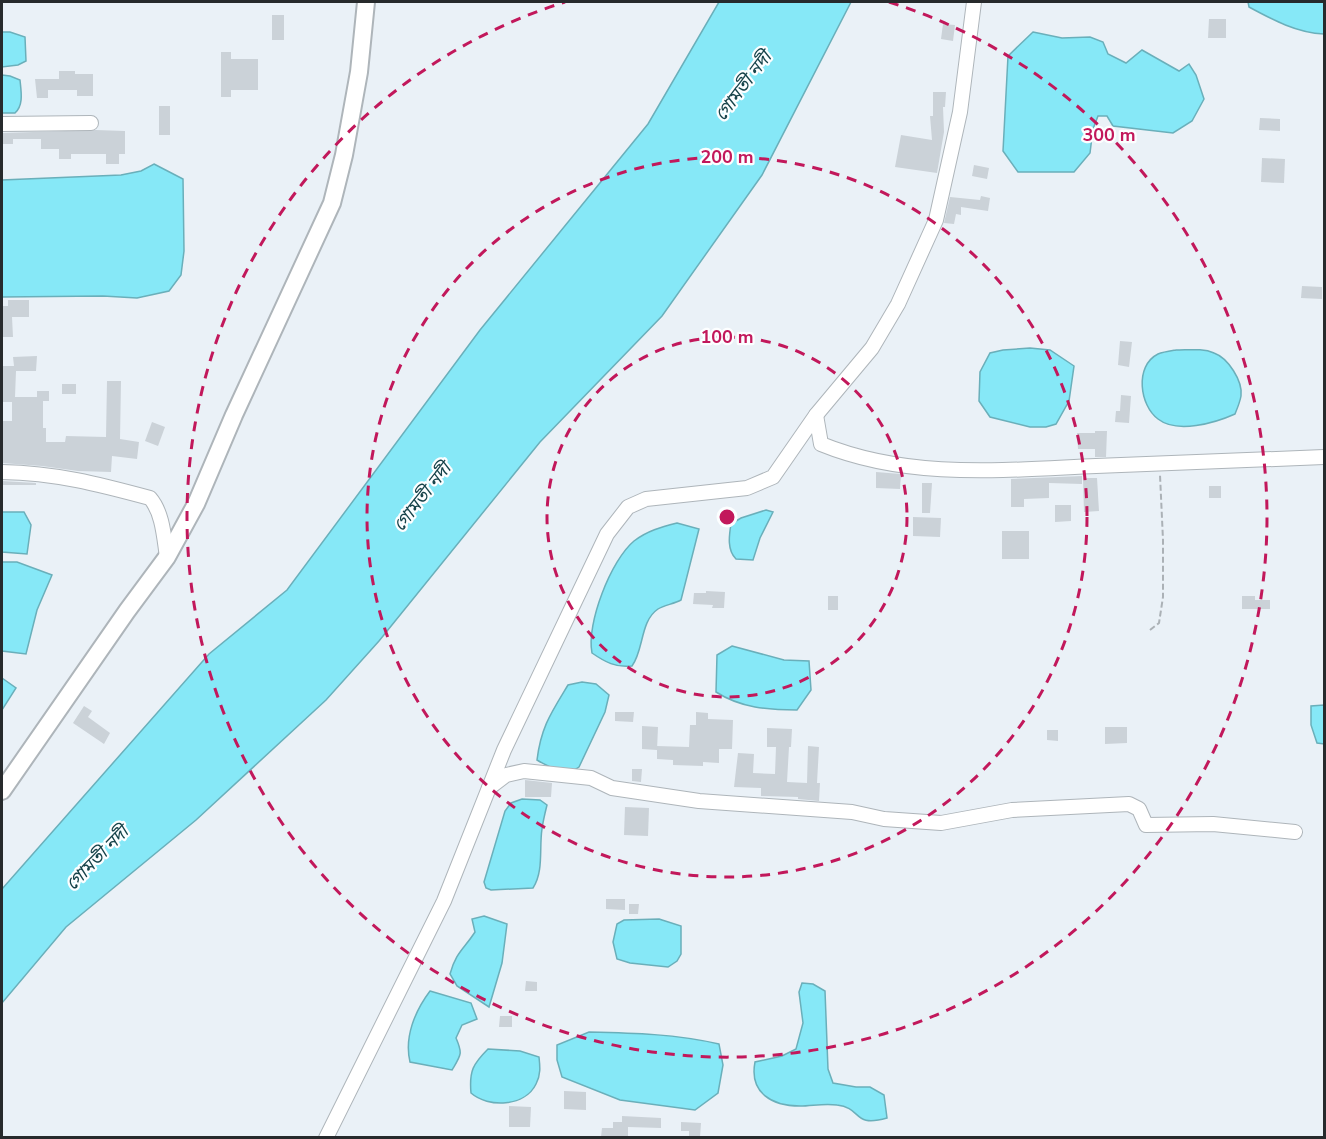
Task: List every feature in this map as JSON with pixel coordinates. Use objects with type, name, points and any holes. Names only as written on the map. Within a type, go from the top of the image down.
[{"type":"main road","points":[[2,790],[167,556],[196,504],[234,415],[332,202],[344,155],[358,72],[366,2]]},
{"type":"street","points":[[326,1137],[444,901],[504,750],[556,637],[608,534],[628,507],[646,499],[747,488],[773,477],[816,415],[872,348],[898,304],[936,220],[960,112],[974,2]]},
{"type":"street","points":[[2,124],[91,123]]},
{"type":"street","points":[[816,415],[821,444]]},
{"type":"street","points":[[795,448],[821,444],[841,453],[888,464],[957,472],[1324,457]]},
{"type":"street","points":[[2,472],[57,476],[86,481],[150,498],[156,505],[163,528],[167,556]]},
{"type":"street","points":[[489,788],[506,776],[524,771],[591,778],[612,788],[699,801],[852,812],[884,819],[918,822],[950,822],[1012,810],[1129,804],[1139,808],[1146,825],[1213,824],[1295,832]]},
{"type":"path","points":[[1150,630],[1159,623],[1163,597],[1159,464]]},
{"type":"water","name":"গোমতী নদী","points":[[719,2],[851,2],[762,175],[662,316],[540,442],[379,641],[326,700],[196,820],[66,927],[2,1003],[2,889],[209,654],[287,590],[480,330],[648,124]]},
{"type":"water","points":[[1248,2],[1324,2],[1324,34],[1285,25],[1249,7]]},
{"type":"water","points":[[2,32],[25,37],[26,61],[18,65],[2,67]]},
{"type":"water","points":[[1033,32],[1062,38],[1090,37],[1103,42],[1108,54],[1126,63],[1142,50],[1179,71],[1189,64],[1196,75],[1204,99],[1192,121],[1173,133],[1113,126],[1107,116],[1098,116],[1093,129],[1090,153],[1074,172],[1018,172],[1003,151],[1008,56]]},
{"type":"water","points":[[2,75],[20,80],[21,102],[15,113],[2,113]]},
{"type":"water","points":[[154,164],[183,179],[184,251],[181,275],[169,291],[137,298],[2,297],[2,180],[121,175],[141,171]]},
{"type":"water","points":[[1030,348],[1050,350],[1074,366],[1069,401],[1056,424],[1046,427],[1030,427],[990,417],[979,401],[980,372],[990,353]]},
{"type":"water","points":[[1176,350],[1210,351],[1229,365],[1237,377],[1241,390],[1241,398],[1235,414],[1196,426],[1175,426],[1158,419],[1152,413],[1147,405],[1142,386],[1145,367],[1158,354]]},
{"type":"water","points":[[766,510],[773,512],[760,538],[753,560],[736,559],[730,547],[731,524],[741,518]]},
{"type":"water","points":[[2,512],[24,512],[31,525],[27,554],[2,552]]},
{"type":"water","points":[[677,523],[699,529],[681,600],[660,608],[652,614],[632,666],[606,662],[592,653],[591,641],[597,610],[609,577],[625,550],[634,541],[654,530]]},
{"type":"water","points":[[2,562],[17,562],[52,575],[37,610],[26,654],[2,651]]},
{"type":"water","points":[[732,646],[784,660],[809,661],[811,690],[797,710],[745,705],[716,692],[717,655]]},
{"type":"water","points":[[2,678],[16,688],[2,710]]},
{"type":"water","points":[[582,682],[596,684],[609,695],[605,712],[579,767],[569,771],[558,770],[537,760],[541,738],[552,712],[568,685]]},
{"type":"water","points":[[1324,705],[1324,744],[1317,743],[1311,725],[1311,706]]},
{"type":"water","points":[[522,799],[540,800],[547,805],[542,829],[539,874],[533,888],[491,890],[486,888],[484,882],[505,811],[511,803]]},
{"type":"water","points":[[484,916],[507,924],[502,963],[489,1007],[457,986],[450,974],[458,956],[475,932],[472,919]]},
{"type":"water","points":[[659,919],[681,926],[681,954],[677,961],[668,967],[630,963],[617,959],[613,942],[617,924],[624,920]]},
{"type":"water","points":[[802,983],[813,984],[825,991],[828,1069],[833,1083],[870,1087],[884,1095],[887,1118],[868,1121],[851,1110],[837,1105],[800,1106],[780,1103],[765,1096],[759,1090],[754,1073],[755,1062],[782,1056],[796,1049],[803,1023],[799,992]]},
{"type":"water","points":[[430,991],[471,1003],[477,1019],[462,1025],[456,1038],[460,1054],[452,1070],[410,1062],[408,1043],[412,1025]]},
{"type":"water","points":[[589,1032],[671,1036],[719,1044],[723,1065],[718,1093],[695,1110],[620,1100],[562,1077],[557,1060],[557,1045]]},
{"type":"water","points":[[488,1049],[520,1051],[539,1057],[539,1077],[531,1092],[506,1103],[487,1101],[471,1093],[473,1068]]},
{"type":"building","points":[[272,15],[284,15],[284,40],[272,40]]},
{"type":"building","points":[[1209,19],[1226,19],[1226,38],[1208,38]]},
{"type":"building","points":[[943,24],[955,25],[953,41],[941,39]]},
{"type":"building","points":[[221,52],[231,52],[231,59],[258,59],[258,90],[231,90],[231,97],[221,97]]},
{"type":"building","points":[[59,71],[93,74],[93,96],[77,96],[77,90],[48,90],[48,98],[37,98],[35,79],[59,79]]},
{"type":"building","points":[[933,92],[946,92],[945,107],[943,107],[944,132],[937,173],[895,167],[901,135],[932,140],[930,116],[933,116]]},
{"type":"building","points":[[159,106],[170,106],[170,135],[159,135]]},
{"type":"building","points":[[1260,118],[1280,119],[1280,131],[1259,130]]},
{"type":"building","points":[[125,131],[125,154],[119,154],[119,164],[106,164],[106,154],[71,154],[71,159],[59,159],[59,149],[41,149],[41,139],[13,139],[13,144],[2,144],[2,133]]},
{"type":"building","points":[[1262,158],[1285,159],[1284,183],[1261,182]]},
{"type":"building","points":[[974,165],[989,168],[987,179],[972,176]]},
{"type":"building","points":[[981,196],[990,198],[988,211],[961,207],[961,215],[956,214],[954,224],[944,223],[950,197],[980,200]]},
{"type":"building","points":[[1302,286],[1322,287],[1322,299],[1301,298]]},
{"type":"building","points":[[8,300],[29,300],[29,317],[12,317],[13,337],[3,337],[2,306],[8,306]]},
{"type":"building","points":[[1120,341],[1132,342],[1129,367],[1118,365]]},
{"type":"building","points":[[37,356],[36,371],[16,371],[15,397],[37,397],[37,391],[49,391],[49,401],[43,401],[43,428],[46,428],[46,442],[65,442],[66,436],[106,437],[107,381],[121,381],[120,439],[139,442],[137,459],[112,456],[111,472],[2,463],[2,421],[12,421],[12,402],[2,402],[2,366],[14,366],[13,357]]},
{"type":"building","points":[[62,384],[76,384],[76,394],[62,394]]},
{"type":"building","points":[[1121,395],[1131,396],[1129,423],[1115,422],[1116,411],[1120,411]]},
{"type":"building","points":[[152,422],[165,427],[158,446],[145,441]]},
{"type":"building","points":[[1095,431],[1107,431],[1106,457],[1095,457],[1095,449],[1078,449],[1077,433],[1095,433]]},
{"type":"building","points":[[876,472],[901,474],[900,489],[876,488]]},
{"type":"building","points":[[1082,476],[1082,484],[1049,483],[1049,498],[1024,499],[1024,507],[1011,507],[1011,479]]},
{"type":"building","points":[[1083,478],[1097,478],[1099,511],[1084,512]]},
{"type":"building","points":[[2,481],[36,483],[36,485],[2,485]]},
{"type":"building","points":[[922,483],[932,483],[930,513],[922,513]]},
{"type":"building","points":[[1209,486],[1221,486],[1221,498],[1209,498]]},
{"type":"building","points":[[1055,505],[1071,505],[1071,521],[1055,522]]},
{"type":"building","points":[[913,517],[941,518],[940,537],[913,536]]},
{"type":"building","points":[[1002,531],[1029,531],[1029,559],[1002,559]]},
{"type":"building","points":[[706,591],[725,592],[724,608],[693,604],[694,593],[706,593]]},
{"type":"building","points":[[828,596],[838,596],[838,610],[828,610]]},
{"type":"building","points":[[1242,596],[1255,596],[1255,600],[1270,600],[1270,609],[1242,609]]},
{"type":"building","points":[[84,706],[92,711],[88,717],[110,733],[104,744],[73,723]]},
{"type":"building","points":[[615,712],[634,712],[633,722],[615,721]]},
{"type":"building","points":[[696,712],[708,713],[708,719],[733,720],[732,749],[719,749],[719,763],[703,762],[703,766],[673,765],[673,760],[657,759],[657,746],[689,747],[690,725],[696,725]]},
{"type":"building","points":[[642,726],[658,727],[657,750],[642,749]]},
{"type":"building","points":[[1105,727],[1127,727],[1127,743],[1105,744]]},
{"type":"building","points":[[767,728],[792,729],[787,782],[807,783],[808,746],[819,747],[817,783],[820,783],[819,801],[798,799],[798,797],[761,796],[761,788],[734,787],[738,753],[754,754],[753,773],[775,774],[776,747],[767,747]]},
{"type":"building","points":[[1047,730],[1058,730],[1058,741],[1047,740]]},
{"type":"building","points":[[632,769],[642,769],[641,782],[632,781]]},
{"type":"building","points":[[525,780],[552,783],[551,797],[525,797]]},
{"type":"building","points":[[625,807],[649,808],[648,836],[624,835]]},
{"type":"building","points":[[606,899],[625,899],[625,910],[606,909]]},
{"type":"building","points":[[629,904],[639,904],[638,914],[629,914]]},
{"type":"building","points":[[526,981],[537,982],[537,991],[525,991]]},
{"type":"building","points":[[500,1016],[512,1016],[512,1027],[499,1027]]},
{"type":"building","points":[[564,1091],[586,1092],[586,1110],[564,1109]]},
{"type":"building","points":[[509,1106],[531,1107],[530,1127],[509,1127]]},
{"type":"building","points":[[622,1116],[661,1118],[661,1128],[628,1127],[628,1137],[601,1137],[602,1128],[613,1128],[613,1122],[622,1122]]},
{"type":"building","points":[[681,1122],[701,1123],[700,1137],[689,1137],[689,1131],[681,1131]]}]
